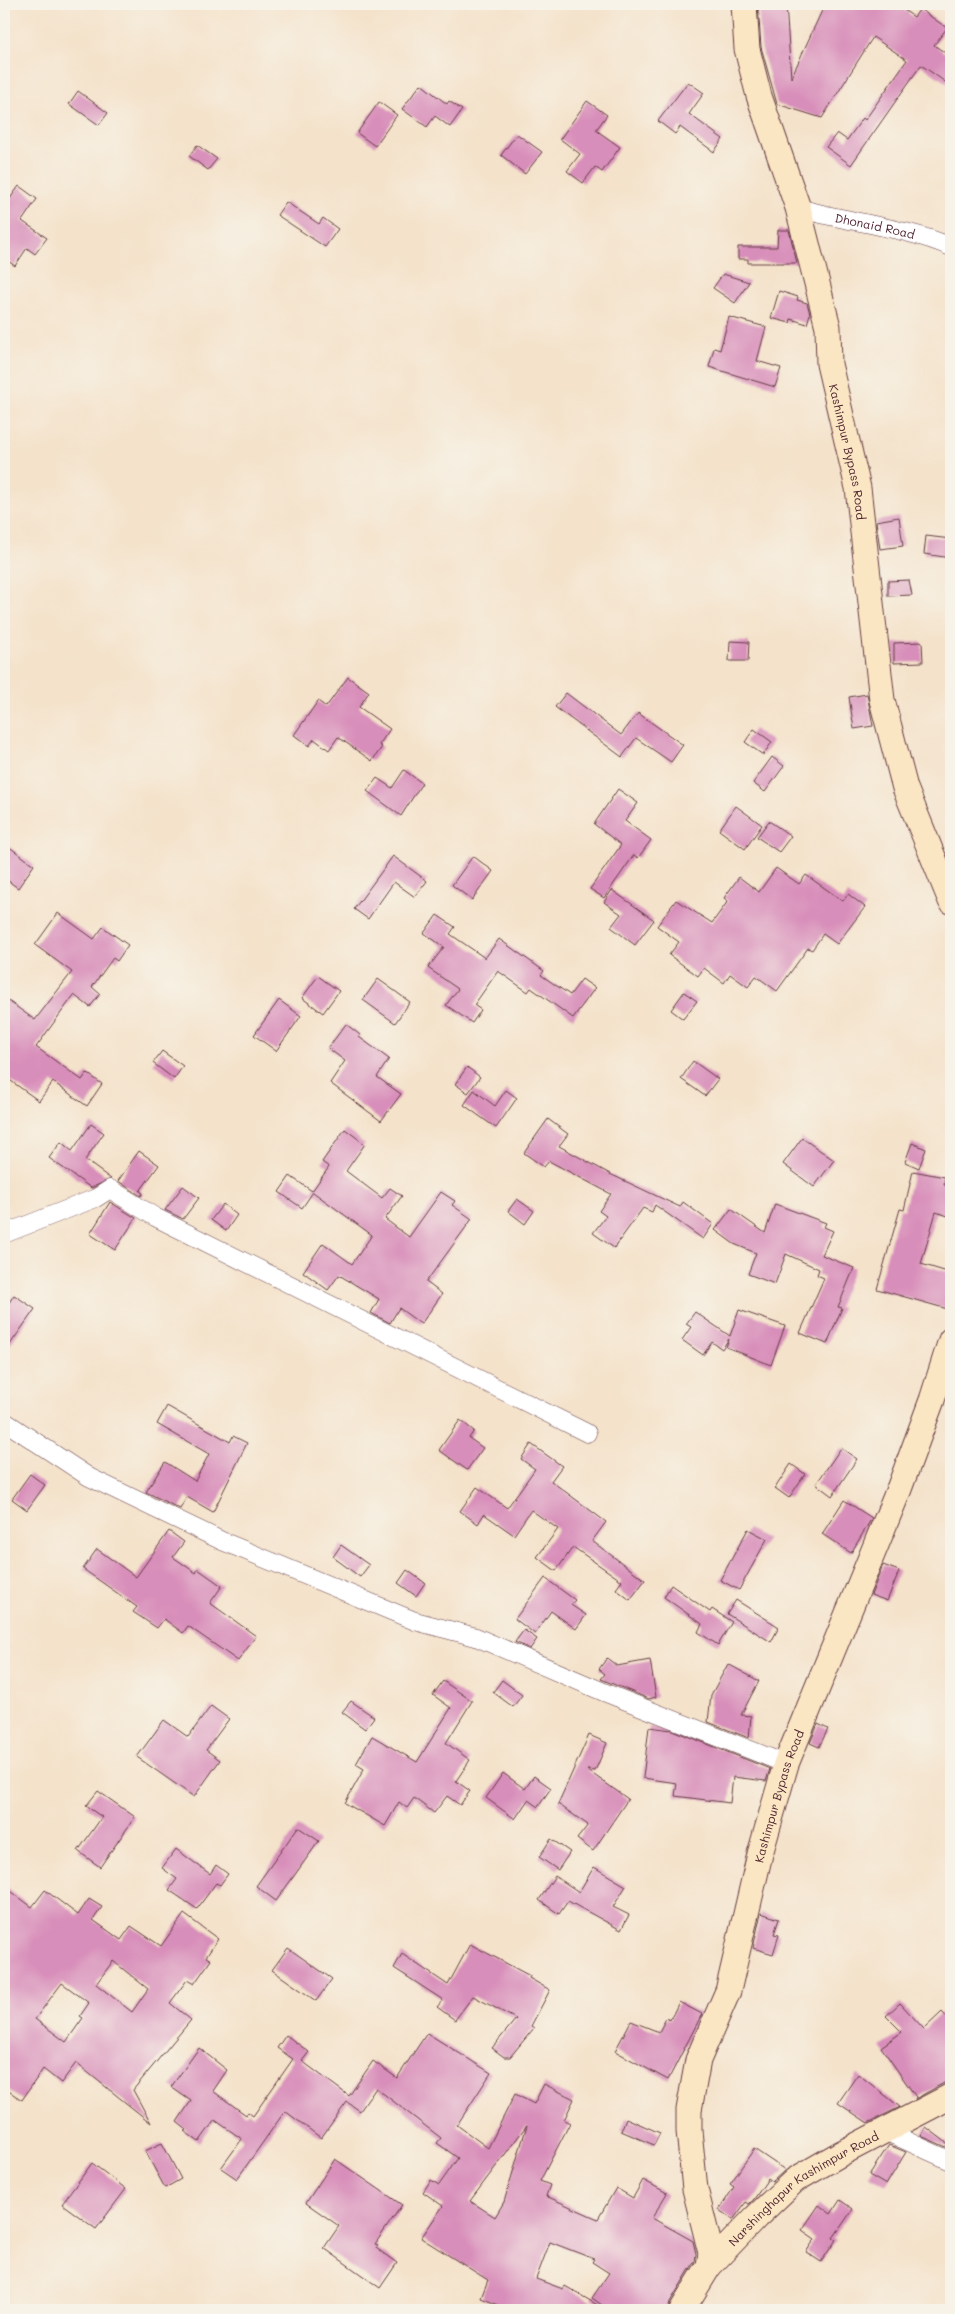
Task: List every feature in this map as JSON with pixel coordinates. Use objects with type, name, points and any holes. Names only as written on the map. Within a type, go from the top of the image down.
[{"type":"main road","name":"Kashimpur Bypass Road","points":[[744,4],[747,49],[759,96],[798,208],[828,327],[829,364],[858,488],[882,700],[905,788],[951,901]]},
{"type":"main road","name":"Kashimpur Bypass Road","points":[[709,2266],[711,2253],[695,2189],[691,2151],[689,2110],[693,2082],[704,2043],[728,1991],[760,1854],[786,1764],[898,1489],[932,1400],[951,1340]]},
{"type":"main road","name":"Narshinghapur Kashimpur Road","points":[[682,2310],[709,2266],[756,2217],[796,2180],[951,2096]]},
{"type":"street","name":"Dhonaid Road","points":[[798,208],[832,218],[934,239],[951,247]]},
{"type":"street","points":[[4,1234],[96,1198],[110,1189],[173,1226],[587,1433]]},
{"type":"street","points":[[4,1421],[88,1477],[222,1541],[415,1621],[476,1637],[606,1693],[786,1764]]},
{"type":"street","points":[[884,2131],[951,2161]]},
{"type":"building","points":[[758,4],[786,4],[791,78],[825,4],[895,4],[914,17],[920,9],[947,28],[934,45],[951,57],[951,86],[921,65],[851,165],[826,147],[837,133],[847,140],[863,118],[865,120],[907,60],[873,37],[822,118],[777,104],[761,47]]},
{"type":"building","points":[[688,82],[704,93],[689,114],[723,139],[714,152],[680,127],[675,134],[658,121]]},
{"type":"building","points":[[421,84],[447,104],[449,101],[462,110],[450,127],[435,116],[427,127],[402,109]]},
{"type":"building","points":[[78,91],[108,113],[99,125],[69,104]]},
{"type":"building","points":[[587,101],[607,115],[596,130],[620,147],[602,172],[595,167],[583,183],[567,171],[580,154],[560,139]]},
{"type":"building","points":[[379,102],[397,115],[375,146],[357,133]]},
{"type":"building","points":[[517,134],[542,152],[525,174],[501,155]]},
{"type":"building","points":[[197,145],[217,159],[208,170],[189,156]]},
{"type":"building","points":[[19,186],[37,199],[22,221],[47,238],[35,254],[27,248],[15,266],[4,258],[4,207]]},
{"type":"building","points":[[286,202],[319,224],[323,218],[338,229],[325,247],[277,215]]},
{"type":"building","points":[[778,230],[789,230],[797,263],[748,263],[748,259],[738,259],[738,247],[777,247]]},
{"type":"building","points":[[723,274],[749,282],[735,303],[713,288]]},
{"type":"building","points":[[779,291],[798,297],[797,300],[807,303],[810,314],[807,324],[791,319],[790,323],[771,318]]},
{"type":"building","points":[[729,317],[766,327],[757,361],[781,368],[775,387],[709,367],[714,348],[720,350]]},
{"type":"building","points":[[899,517],[903,546],[880,549],[876,521]]},
{"type":"building","points":[[926,536],[951,539],[951,558],[924,554]]},
{"type":"building","points":[[909,580],[912,595],[888,596],[888,581]]},
{"type":"building","points":[[730,641],[749,642],[748,661],[729,661]]},
{"type":"building","points":[[922,642],[923,662],[894,663],[894,643]]},
{"type":"building","points":[[348,677],[369,692],[359,707],[390,729],[379,745],[382,747],[372,761],[338,737],[329,750],[314,739],[309,746],[294,735],[318,701],[326,707]]},
{"type":"building","points":[[566,693],[621,735],[638,713],[683,745],[671,762],[636,738],[622,757],[555,707]]},
{"type":"building","points":[[867,694],[873,726],[854,729],[849,697]]},
{"type":"building","points":[[754,729],[772,742],[763,755],[745,742]]},
{"type":"building","points":[[772,757],[784,766],[765,792],[753,783]]},
{"type":"building","points":[[404,770],[422,783],[401,816],[367,791],[377,778],[392,788]]},
{"type":"building","points":[[618,789],[638,803],[625,821],[651,840],[638,858],[634,855],[604,898],[590,889],[621,845],[594,824]]},
{"type":"building","points":[[736,806],[762,825],[745,849],[719,830]]},
{"type":"building","points":[[769,821],[791,836],[779,852],[757,837]]},
{"type":"building","points":[[4,843],[34,865],[18,888],[4,878]]},
{"type":"building","points":[[393,856],[427,881],[415,897],[394,882],[368,919],[354,909]]},
{"type":"building","points":[[473,856],[493,871],[472,900],[452,885]]},
{"type":"building","points":[[776,868],[799,884],[806,875],[843,901],[848,894],[865,907],[837,944],[823,934],[812,950],[808,948],[777,991],[756,976],[748,987],[730,974],[724,983],[704,968],[698,976],[669,955],[679,942],[657,926],[676,900],[712,923],[728,901],[724,898],[739,877],[759,892]]},
{"type":"building","points":[[612,890],[654,920],[635,945],[611,927],[621,914],[604,902]]},
{"type":"building","points":[[58,913],[94,939],[103,927],[128,945],[117,961],[113,958],[92,987],[100,994],[90,1007],[74,995],[36,1047],[82,1080],[87,1073],[102,1084],[87,1106],[53,1082],[39,1101],[4,1076],[4,998],[35,1020],[72,972],[35,945]]},
{"type":"building","points":[[437,915],[455,927],[450,934],[485,958],[499,939],[544,971],[541,975],[570,995],[582,979],[595,988],[573,1018],[531,988],[528,992],[498,971],[474,1005],[481,1010],[472,1023],[446,1005],[458,989],[428,968],[444,947],[424,933]]},
{"type":"building","points":[[318,976],[339,991],[323,1013],[302,998]]},
{"type":"building","points":[[378,979],[410,1002],[395,1023],[363,1000]]},
{"type":"building","points":[[684,992],[697,1001],[683,1019],[671,1010]]},
{"type":"building","points":[[279,1000],[301,1016],[276,1051],[254,1035]]},
{"type":"building","points":[[346,1024],[360,1035],[359,1037],[389,1059],[377,1077],[401,1094],[381,1121],[330,1083],[345,1061],[328,1048]]},
{"type":"building","points":[[162,1051],[183,1066],[174,1079],[153,1063]]},
{"type":"building","points":[[693,1061],[718,1079],[705,1096],[681,1079]]},
{"type":"building","points":[[467,1067],[480,1077],[468,1093],[455,1084]]},
{"type":"building","points":[[474,1090],[495,1106],[506,1090],[517,1098],[496,1128],[464,1105]]},
{"type":"building","points":[[548,1119],[568,1134],[559,1146],[610,1174],[680,1207],[683,1202],[713,1224],[703,1239],[655,1205],[652,1212],[643,1208],[614,1248],[593,1233],[606,1216],[599,1211],[611,1194],[549,1161],[544,1167],[524,1153]]},
{"type":"building","points":[[91,1124],[104,1133],[85,1160],[111,1179],[91,1188],[49,1158],[61,1142],[72,1151]]},
{"type":"building","points":[[345,1129],[365,1144],[346,1171],[382,1198],[390,1188],[402,1196],[385,1219],[409,1237],[441,1192],[455,1201],[452,1205],[472,1219],[426,1282],[442,1294],[421,1324],[399,1308],[390,1323],[371,1313],[379,1299],[339,1275],[328,1290],[303,1272],[323,1243],[352,1264],[372,1235],[313,1192],[302,1208],[279,1192],[290,1176],[312,1191],[329,1167],[322,1162]]},
{"type":"building","points":[[802,1138],[834,1160],[814,1187],[783,1164]]},
{"type":"building","points":[[912,1143],[926,1149],[919,1168],[905,1162]]},
{"type":"building","points":[[139,1151],[159,1165],[140,1191],[143,1193],[141,1196],[118,1181]]},
{"type":"building","points":[[913,1171],[945,1177],[944,1185],[951,1187],[951,1217],[936,1212],[921,1264],[951,1273],[951,1310],[877,1289],[900,1209],[904,1210]]},
{"type":"building","points":[[183,1186],[199,1198],[183,1219],[165,1210]]},
{"type":"building","points":[[517,1199],[534,1211],[525,1224],[508,1211]]},
{"type":"building","points":[[110,1202],[136,1218],[115,1250],[90,1234]]},
{"type":"building","points":[[223,1204],[237,1215],[226,1231],[211,1220]]},
{"type":"building","points":[[775,1204],[826,1223],[824,1227],[833,1231],[822,1255],[854,1268],[838,1307],[842,1308],[827,1344],[800,1333],[824,1278],[817,1275],[819,1269],[786,1254],[775,1284],[748,1274],[756,1253],[734,1244],[715,1230],[731,1209],[765,1233]]},
{"type":"building","points":[[14,1295],[35,1309],[4,1353],[4,1310]]},
{"type":"building","points":[[739,1310],[785,1326],[771,1365],[726,1347],[729,1339],[722,1349],[712,1342],[703,1355],[682,1340],[691,1327],[686,1324],[695,1312],[730,1336]]},
{"type":"building","points":[[167,1406],[230,1442],[233,1436],[247,1443],[213,1512],[187,1497],[180,1509],[146,1492],[165,1462],[195,1481],[209,1454],[157,1424]]},
{"type":"building","points":[[460,1420],[474,1431],[469,1438],[483,1448],[467,1470],[439,1450]]},
{"type":"building","points":[[531,1444],[562,1466],[551,1481],[606,1522],[592,1541],[645,1580],[630,1600],[616,1589],[622,1581],[573,1547],[556,1571],[537,1557],[558,1529],[531,1510],[514,1535],[484,1514],[478,1524],[460,1511],[477,1487],[507,1508],[535,1469],[521,1459]]},
{"type":"building","points":[[841,1448],[857,1459],[832,1496],[816,1484]]},
{"type":"building","points":[[791,1464],[805,1474],[789,1498],[775,1488]]},
{"type":"building","points":[[30,1474],[45,1485],[27,1510],[12,1499]]},
{"type":"building","points":[[844,1500],[872,1518],[851,1553],[822,1534]]},
{"type":"building","points":[[748,1529],[767,1539],[739,1590],[720,1580]]},
{"type":"building","points":[[169,1531],[184,1542],[173,1557],[196,1573],[198,1569],[222,1586],[210,1603],[256,1636],[238,1661],[188,1626],[183,1633],[164,1619],[157,1628],[133,1612],[137,1607],[83,1569],[97,1549],[136,1577]]},
{"type":"building","points":[[341,1545],[369,1565],[360,1577],[333,1557]]},
{"type":"building","points":[[883,1565],[899,1571],[887,1601],[871,1595]]},
{"type":"building","points":[[407,1570],[425,1583],[416,1596],[398,1583]]},
{"type":"building","points":[[545,1578],[575,1600],[571,1605],[586,1615],[576,1629],[551,1611],[535,1634],[515,1619]]},
{"type":"building","points":[[671,1585],[710,1612],[712,1609],[732,1622],[718,1645],[698,1632],[702,1624],[664,1597]]},
{"type":"building","points":[[736,1600],[779,1627],[771,1642],[727,1614]]},
{"type":"building","points":[[524,1630],[537,1639],[530,1649],[515,1642]]},
{"type":"building","points":[[607,1658],[617,1666],[650,1660],[656,1697],[649,1699],[601,1679],[605,1674],[599,1669]]},
{"type":"building","points":[[728,1664],[759,1681],[741,1715],[751,1716],[749,1738],[708,1722],[711,1695]]},
{"type":"building","points":[[502,1680],[522,1695],[513,1707],[493,1692]]},
{"type":"building","points":[[443,1681],[472,1701],[446,1743],[470,1760],[456,1781],[470,1791],[460,1805],[447,1796],[434,1813],[414,1798],[407,1808],[399,1802],[385,1826],[345,1803],[364,1769],[356,1764],[372,1736],[417,1762],[451,1708],[433,1695]]},
{"type":"building","points":[[351,1701],[374,1717],[365,1729],[342,1712]]},
{"type":"building","points":[[211,1706],[229,1719],[206,1750],[220,1760],[194,1797],[137,1757],[164,1720],[188,1737]]},
{"type":"building","points":[[818,1724],[828,1729],[819,1747],[810,1743]]},
{"type":"building","points":[[649,1727],[672,1730],[770,1769],[766,1781],[733,1777],[730,1803],[675,1796],[677,1783],[643,1778]]},
{"type":"building","points":[[589,1735],[607,1743],[595,1771],[587,1770],[628,1799],[593,1851],[577,1839],[588,1825],[558,1804]]},
{"type":"building","points":[[503,1773],[525,1789],[534,1776],[551,1788],[538,1807],[528,1800],[515,1819],[486,1798]]},
{"type":"building","points":[[98,1791],[135,1817],[100,1867],[78,1851],[102,1817],[86,1806]]},
{"type":"building","points":[[298,1827],[319,1841],[276,1901],[256,1886]]},
{"type":"building","points":[[551,1839],[570,1852],[558,1870],[539,1857]]},
{"type":"building","points":[[176,1849],[210,1874],[216,1865],[228,1874],[220,1885],[216,1883],[197,1909],[169,1890],[177,1879],[162,1868]]},
{"type":"building","points":[[594,1867],[626,1886],[613,1907],[629,1915],[621,1930],[568,1901],[559,1914],[539,1900],[555,1876],[579,1892]]},
{"type":"building","points":[[4,1886],[32,1907],[45,1890],[78,1915],[89,1899],[102,1907],[93,1920],[121,1940],[131,1926],[161,1946],[184,1914],[218,1939],[206,1957],[211,1960],[194,1984],[187,1980],[170,2003],[191,2020],[133,2090],[151,2123],[76,2063],[61,2083],[43,2069],[22,2100],[4,2088]],"holes":[[[113,1961],[148,1989],[132,2012],[96,1984]],[[62,1983],[89,2003],[80,2016],[83,2018],[66,2042],[35,2019]]]},
{"type":"building","points":[[761,1913],[779,1919],[774,1934],[779,1935],[773,1954],[753,1948]]},
{"type":"building","points":[[470,1944],[530,1976],[529,1978],[550,1990],[531,2026],[534,2028],[510,2057],[504,2057],[492,2048],[516,2019],[473,1996],[455,2020],[437,2007],[443,2000],[394,1968],[402,1954],[448,1985]]},
{"type":"building","points":[[288,1948],[332,1979],[316,2001],[272,1970]]},
{"type":"building","points":[[679,2002],[702,2014],[668,2080],[615,2051],[631,2021],[659,2032],[666,2018],[670,2020]]},
{"type":"building","points":[[900,2003],[924,2029],[942,2012],[951,2022],[951,2077],[915,2099],[916,2097],[881,2047],[902,2032],[886,2016]]},
{"type":"building","points":[[427,2033],[491,2073],[457,2125],[488,2148],[515,2094],[534,2104],[544,2084],[574,2099],[564,2120],[570,2123],[540,2181],[550,2185],[546,2196],[598,2219],[616,2188],[633,2198],[643,2180],[667,2193],[652,2218],[693,2241],[696,2254],[695,2261],[670,2302],[668,2310],[609,2310],[592,2298],[609,2273],[592,2262],[594,2259],[550,2242],[536,2279],[563,2289],[565,2286],[606,2310],[511,2310],[481,2298],[488,2280],[421,2238],[443,2206],[423,2192],[431,2180],[439,2185],[458,2158],[437,2143],[441,2138],[376,2088],[360,2111],[347,2102],[321,2138],[285,2111],[237,2179],[221,2168],[242,2139],[215,2120],[199,2142],[184,2131],[187,2130],[177,2122],[191,2101],[171,2087],[199,2048],[227,2070],[213,2091],[246,2115],[248,2112],[253,2116],[293,2059],[277,2048],[286,2035],[309,2052],[302,2061],[349,2096],[373,2061],[397,2078]],"holes":[[[527,2125],[504,2202],[495,2217],[470,2201]]]},
{"type":"building","points":[[858,2074],[900,2107],[868,2123],[838,2103]]},
{"type":"building","points":[[626,2118],[660,2133],[654,2145],[621,2131]]},
{"type":"building","points":[[926,2127],[951,2146],[951,2149],[921,2136]]},
{"type":"building","points":[[162,2143],[181,2179],[165,2188],[145,2151]]},
{"type":"building","points":[[889,2145],[906,2152],[886,2185],[869,2175]]},
{"type":"building","points":[[754,2149],[785,2170],[772,2182],[768,2179],[754,2199],[749,2204],[746,2202],[733,2220],[719,2210],[734,2187],[730,2184]]},
{"type":"building","points":[[335,2159],[402,2205],[375,2244],[378,2245],[376,2248],[397,2263],[380,2288],[324,2248],[339,2226],[306,2203]]},
{"type":"building","points":[[92,2163],[126,2189],[96,2229],[62,2204]]},
{"type":"building","points":[[840,2200],[853,2209],[833,2238],[836,2240],[821,2262],[806,2252],[815,2239],[802,2230],[819,2205],[831,2214]]}]
